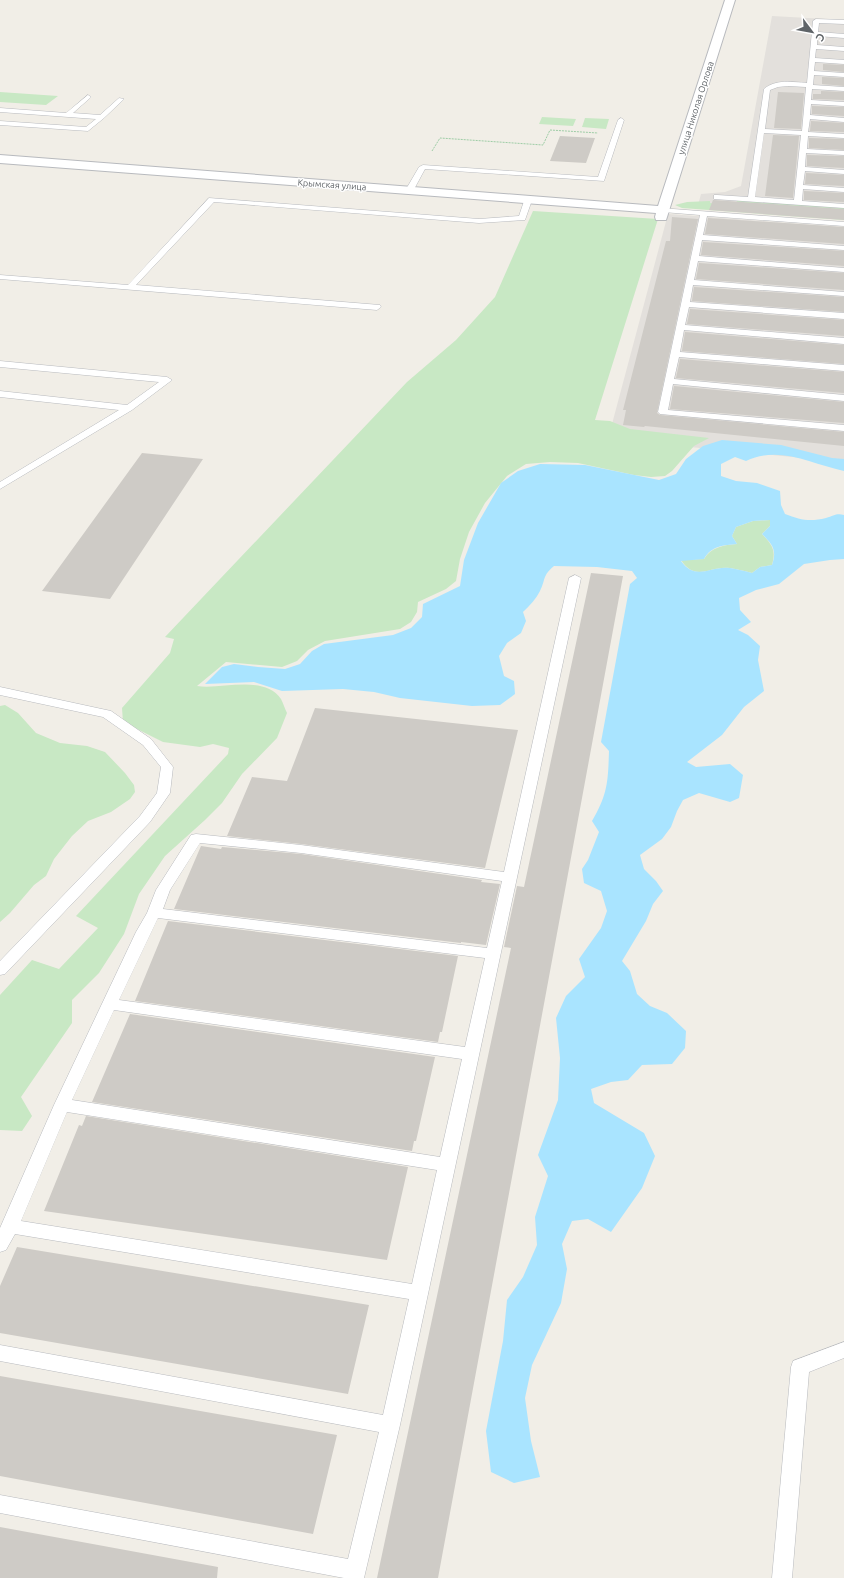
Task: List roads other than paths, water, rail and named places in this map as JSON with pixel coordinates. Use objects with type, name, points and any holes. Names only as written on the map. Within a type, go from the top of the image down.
[{"type":"street","name":"улица Николая Орлова","points":[[662,214],[730,0]]},
{"type":"street","name":"Крымская улица","points":[[0,159],[528,200],[662,214]]},
{"type":"lane","points":[[798,202],[816,21],[844,22]]},
{"type":"lane","points":[[814,34],[844,36]]},
{"type":"lane","points":[[813,47],[844,49]]},
{"type":"lane","points":[[812,60],[844,62]]},
{"type":"lane","points":[[811,73],[844,75]]},
{"type":"lane","points":[[751,199],[767,89],[774,85],[786,83],[844,89]]},
{"type":"lane","points":[[67,115],[88,97]]},
{"type":"lane","points":[[0,123],[88,129],[121,99]]},
{"type":"lane","points":[[808,102],[844,104]]},
{"type":"lane","points":[[0,110],[102,117]]},
{"type":"lane","points":[[806,117],[844,120]]},
{"type":"lane","points":[[409,191],[423,167],[601,179],[621,120]]},
{"type":"lane","points":[[761,131],[844,136]]},
{"type":"lane","points":[[803,151],[844,153]]},
{"type":"lane","points":[[802,169],[844,172]]},
{"type":"lane","points":[[800,187],[844,190]]},
{"type":"lane","points":[[717,197],[844,206]]},
{"type":"lane","points":[[130,287],[212,200],[478,221],[522,218],[528,200]]},
{"type":"lane","points":[[662,214],[704,213],[844,224]]},
{"type":"lane","points":[[704,213],[663,412],[844,428]]},
{"type":"lane","points":[[699,237],[844,248]]},
{"type":"lane","points":[[695,258],[844,270]]},
{"type":"lane","points":[[0,277],[377,307]]},
{"type":"lane","points":[[690,282],[844,294]]},
{"type":"lane","points":[[686,304],[844,316]]},
{"type":"lane","points":[[681,327],[844,341]]},
{"type":"lane","points":[[675,354],[844,368]]},
{"type":"lane","points":[[0,364],[167,380],[129,408],[0,486]]},
{"type":"lane","points":[[669,382],[844,398]]},
{"type":"lane","points":[[0,394],[129,408]]},
{"type":"lane","points":[[0,1504],[355,1574],[390,1425],[575,578]]},
{"type":"lane","points":[[0,691],[106,714],[147,742],[167,767],[164,793],[145,819],[0,970]]},
{"type":"lane","points":[[0,1245],[10,1226],[62,1105],[143,932],[154,913],[163,890],[196,838],[301,849],[510,877]]},
{"type":"lane","points":[[154,913],[493,954]]},
{"type":"lane","points":[[109,1004],[471,1054]]},
{"type":"lane","points":[[62,1105],[447,1165]]},
{"type":"lane","points":[[10,1226],[418,1293]]},
{"type":"lane","points":[[782,1578],[800,1367],[844,1350]]},
{"type":"lane","points":[[0,1352],[390,1425]]},
{"type":"water","points":[[722,440],[781,445],[832,458],[844,459],[844,471],[783,455],[771,455],[746,461],[735,457],[721,464],[721,476],[736,481],[757,483],[780,491],[781,505],[785,514],[795,518],[815,520],[841,514],[844,515],[844,559],[804,564],[779,584],[756,590],[739,598],[740,610],[751,622],[738,630],[748,635],[760,646],[758,660],[764,691],[744,707],[722,735],[687,762],[696,767],[730,764],[743,775],[739,798],[730,802],[699,793],[683,800],[671,827],[662,839],[640,855],[644,869],[656,881],[663,891],[653,904],[646,921],[622,961],[630,971],[637,994],[650,1006],[667,1013],[686,1031],[685,1048],[672,1064],[642,1065],[628,1080],[611,1082],[591,1089],[594,1103],[644,1133],[655,1156],[642,1188],[611,1232],[588,1219],[572,1221],[562,1244],[567,1269],[561,1303],[532,1365],[525,1398],[531,1441],[540,1477],[514,1483],[491,1472],[486,1431],[503,1341],[507,1300],[523,1277],[537,1245],[535,1217],[548,1176],[538,1155],[558,1100],[560,1058],[556,1018],[566,996],[585,977],[579,959],[601,928],[607,911],[601,891],[584,883],[582,869],[588,860],[599,832],[592,821],[601,803],[606,787],[609,751],[601,742],[630,584],[637,578],[632,571],[597,567],[554,566],[550,569],[533,602],[523,612],[526,621],[521,633],[507,643],[499,656],[504,676],[514,681],[515,694],[500,705],[472,706],[400,698],[374,692],[343,689],[282,691],[254,682],[205,684],[222,667],[234,664],[285,669],[300,664],[312,651],[324,644],[393,635],[411,628],[422,617],[423,604],[460,586],[464,560],[478,523],[501,483],[518,471],[540,464],[585,465],[659,480],[676,474],[686,459],[703,446]],"holes":[[[770,520],[770,526],[762,534],[773,548],[774,555],[772,565],[760,567],[752,573],[733,568],[698,572],[692,571],[681,561],[704,559],[710,551],[718,547],[737,544],[732,536],[736,527],[753,521]]]}]
